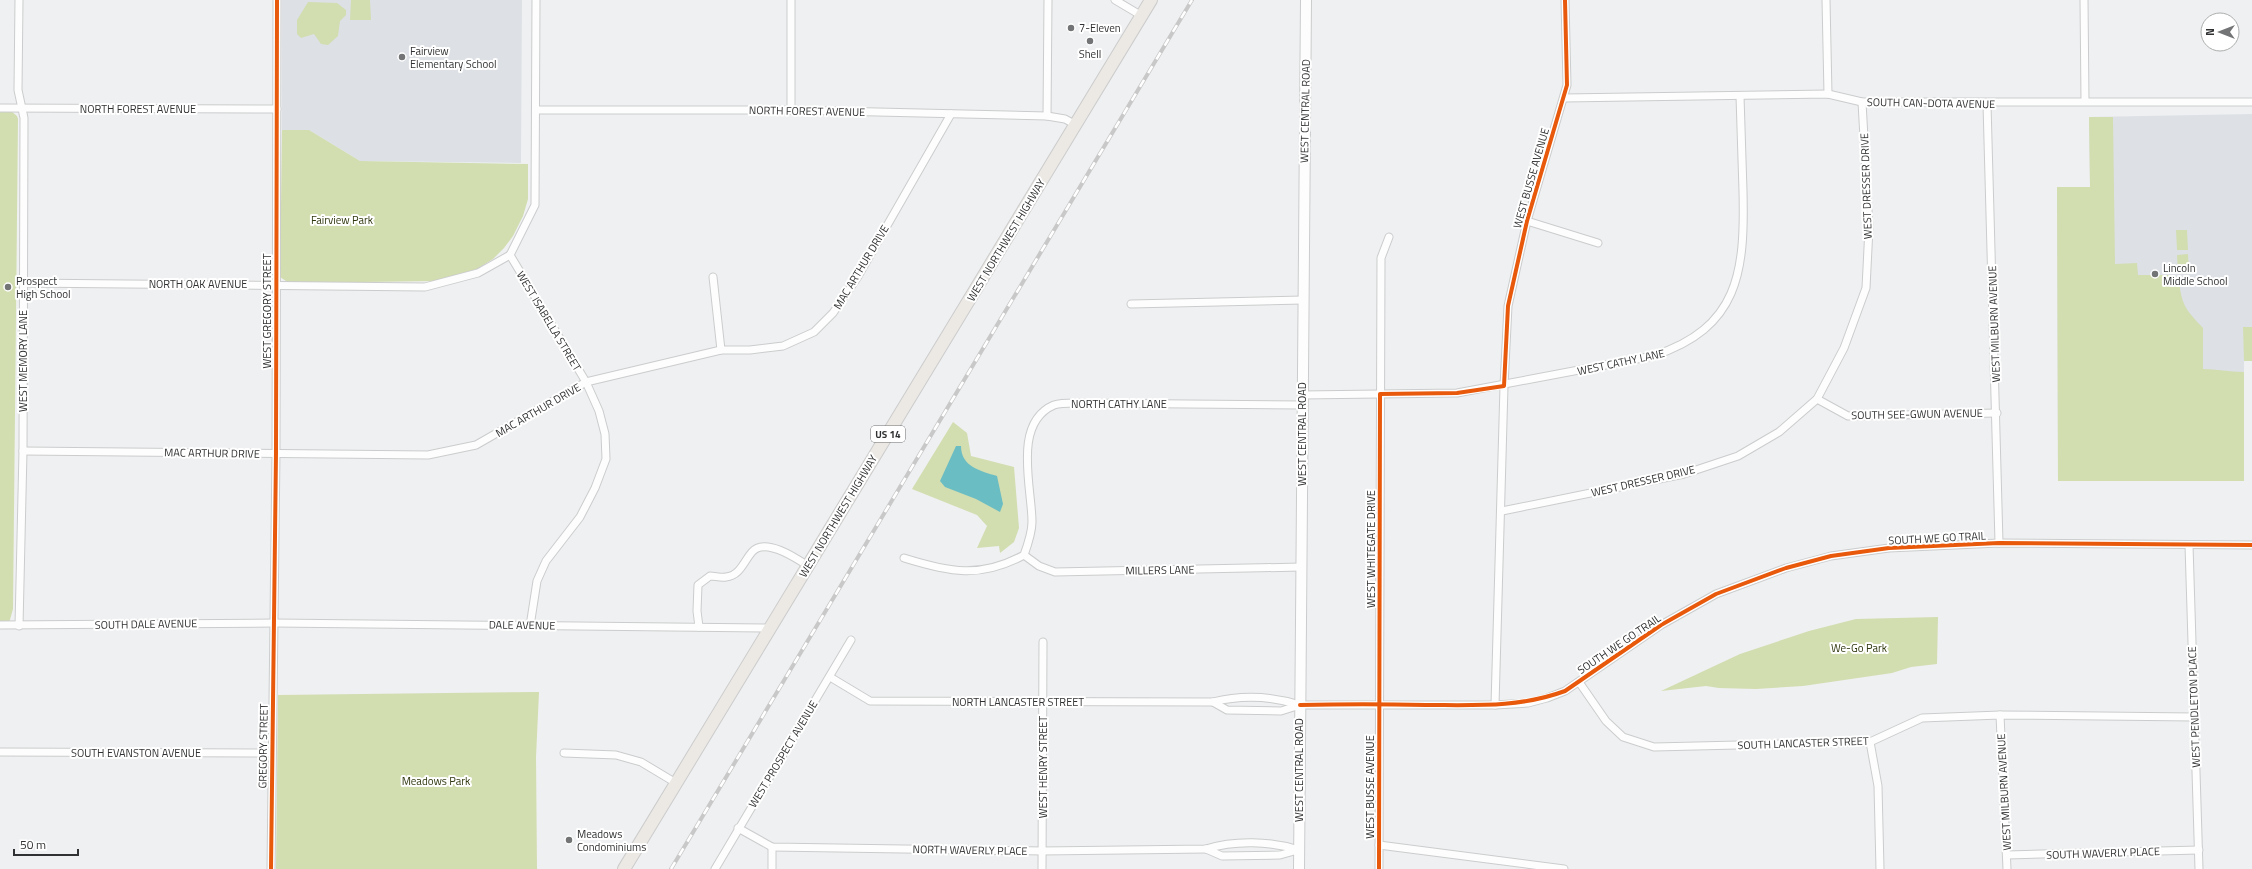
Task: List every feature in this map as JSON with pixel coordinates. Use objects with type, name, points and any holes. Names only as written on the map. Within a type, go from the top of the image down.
[{"type":"main road","name":"WEST NORTHWEST HIGHWAY","points":[[624,869],[1151,0]]},
{"type":"main road","name":"WEST CENTRAL ROAD","points":[[1298,869],[1306,0]]},
{"type":"street","name":"WEST MEMORY LANE","points":[[19,0],[18,90],[24,118],[23,451],[19,626]]},
{"type":"street","name":"WEST GREGORY STREET","points":[[274,623],[277,0]]},
{"type":"street","points":[[510,255],[535,205],[536,0]]},
{"type":"street","points":[[791,0],[791,110]]},
{"type":"street","points":[[1047,116],[1048,0]]},
{"type":"street","points":[[1115,0],[1142,16]]},
{"type":"street","name":"WEST BUSSE AVENUE","points":[[1495,705],[1502,511],[1504,386],[1508,306],[1527,221],[1564,98],[1566,85],[1565,0]]},
{"type":"street","points":[[1826,0],[1828,94]]},
{"type":"street","points":[[2084,0],[2085,101]]},
{"type":"street","name":"SOUTH CAN-DOTA AVENUE","points":[[1564,98],[1828,94],[1862,102],[1987,104],[2085,101],[2252,102]]},
{"type":"street","name":"WEST CATHY LANE","points":[[1302,400],[1380,394],[1457,393],[1504,386],[1653,356],[1676,349],[1694,339],[1716,318],[1728,301],[1737,281],[1742,252],[1744,212],[1740,96]]},
{"type":"street","name":"WEST DRESSER DRIVE","points":[[1502,511],[1684,474],[1738,456],[1779,432],[1816,399],[1844,348],[1866,288],[1869,228],[1862,102]]},
{"type":"street","name":"WEST MILBURN AVENUE","points":[[1987,104],[1997,413],[1999,543]]},
{"type":"street","name":"NORTH FOREST AVENUE","points":[[0,108],[277,109]]},
{"type":"street","name":"NORTH FOREST AVENUE","points":[[536,110],[791,110],[1047,116],[1065,119],[1076,125]]},
{"type":"street","name":"MAC ARTHUR DRIVE","points":[[23,451],[428,455],[476,445],[586,382],[721,350],[750,350],[782,346],[814,332],[833,313],[857,278],[951,114]]},
{"type":"street","points":[[1527,221],[1598,242]]},
{"type":"street","name":"WEST WHITEGATE DRIVE","points":[[1380,704],[1381,258],[1389,237]]},
{"type":"street","name":"NORTH OAK AVENUE","points":[[23,282],[425,287],[478,273],[510,255]]},
{"type":"street","name":"WEST ISABELLA STREET","points":[[510,255],[586,382],[599,411],[605,434],[606,458],[595,488],[580,517],[546,561],[537,581],[530,626]]},
{"type":"street","points":[[713,277],[721,350]]},
{"type":"street","points":[[1132,304],[1303,300]]},
{"type":"street","name":"SOUTH SEE-GWUN AVENUE","points":[[1816,399],[1848,416],[1997,413]]},
{"type":"street","name":"NORTH CATHY LANE","points":[[1024,555],[1030,539],[1032,522],[1026,469],[1029,446],[1037,419],[1042,412],[1055,405],[1075,402],[1302,400]]},
{"type":"street","name":"SOUTH WE GO TRAIL","points":[[1300,705],[1495,705],[1528,703],[1547,698],[1565,692],[1661,625],[1716,594],[1786,568],[1831,556],[1889,548],[1999,543],[2252,545]]},
{"type":"street","name":"WEST PENDLETON PLACE","points":[[2189,545],[2200,869]]},
{"type":"street","points":[[699,627],[697,611],[698,585],[710,576],[726,578],[732,576],[740,570],[753,550],[760,548],[781,549],[808,566]]},
{"type":"street","points":[[904,558],[941,570],[961,571],[1004,565],[1024,555]]},
{"type":"street","name":"MILLERS LANE","points":[[1024,555],[1039,566],[1056,572],[1301,567]]},
{"type":"street","name":"DALE AVENUE","points":[[274,623],[770,628]]},
{"type":"street","name":"SOUTH DALE AVENUE","points":[[0,626],[274,623]]},
{"type":"street","name":"GREGORY STREET","points":[[271,869],[274,623]]},
{"type":"street","name":"WEST PROSPECT AVENUE","points":[[714,869],[830,677],[850,640]]},
{"type":"street","name":"WEST HENRY STREET","points":[[1042,869],[1043,642]]},
{"type":"street","name":"NORTH LANCASTER STREET","points":[[830,677],[870,701],[1213,702],[1232,697],[1281,699],[1300,705]]},
{"type":"street","name":"SOUTH LANCASTER STREET","points":[[1579,682],[1606,721],[1623,737],[1654,747],[1870,742],[1922,718],[2000,715],[2194,717]]},
{"type":"street","name":"NORTH LANCASTER STREET","points":[[1213,702],[1228,710],[1281,711],[1300,705]]},
{"type":"street","name":"WEST BUSSE AVENUE","points":[[1379,869],[1380,704]]},
{"type":"street","name":"WEST MILBURN AVENUE","points":[[2000,715],[2007,869]]},
{"type":"street","points":[[1870,742],[1878,786],[1880,869]]},
{"type":"street","name":"SOUTH EVANSTON AVENUE","points":[[0,752],[272,753]]},
{"type":"street","points":[[564,753],[616,755],[641,762],[676,783]]},
{"type":"street","name":"NORTH WAVERLY PLACE","points":[[738,828],[772,847],[1206,850],[1223,844],[1280,844],[1299,850]]},
{"type":"street","points":[[1379,845],[1564,869]]},
{"type":"street","points":[[772,847],[772,869]]},
{"type":"street","name":"NORTH WAVERLY PLACE","points":[[1206,850],[1222,856],[1280,855],[1299,850]]},
{"type":"street","name":"SOUTH WAVERLY PLACE","points":[[2007,855],[2199,850]]},
{"type":"shaded area","name":"Fairview Elementary School","points":[[282,0],[522,0],[521,163],[360,161],[309,130],[282,130]]},
{"type":"shaded area","name":"Lincoln Middle School","points":[[2252,114],[2252,361],[2244,361],[2244,481],[2058,481],[2057,187],[2090,187],[2089,117]]},
{"type":"green space","points":[[351,0],[370,0],[371,20],[350,20]]},
{"type":"green space","points":[[308,2],[337,3],[346,10],[346,15],[340,21],[338,36],[328,45],[321,44],[314,34],[301,38],[297,34],[297,20]]},
{"type":"green space","name":"Prospect High School","points":[[0,112],[12,112],[18,119],[13,609],[9,623],[0,623]]},
{"type":"green space","points":[[2089,117],[2113,117],[2115,264],[2137,263],[2138,275],[2172,275],[2172,278],[2179,278],[2181,294],[2185,306],[2203,328],[2203,369],[2244,372],[2244,481],[2058,481],[2057,187],[2090,187]]},
{"type":"green space","name":"Fairview Park","points":[[282,130],[309,130],[360,161],[528,164],[528,199],[523,216],[513,236],[493,259],[477,269],[438,281],[289,283],[280,277]]},
{"type":"green space","points":[[2176,230],[2187,230],[2188,250],[2177,250]]},
{"type":"green space","points":[[2188,254],[2189,274],[2178,274],[2177,255]]},
{"type":"green space","points":[[2243,327],[2252,327],[2252,361],[2244,361]]},
{"type":"green space","points":[[953,422],[967,433],[971,456],[1014,467],[1019,528],[1014,542],[1000,553],[999,546],[977,548],[987,526],[977,515],[912,489]]},
{"type":"green space","name":"We-Go Park","points":[[1938,617],[1937,664],[1911,667],[1892,673],[1803,686],[1756,689],[1719,688],[1706,686],[1661,691],[1740,654],[1809,631],[1856,619]]},
{"type":"green space","name":"Meadows Park","points":[[539,692],[536,757],[537,869],[276,869],[278,695]]},
{"type":"water","points":[[956,446],[961,446],[964,459],[973,467],[997,476],[1003,504],[1000,512],[976,499],[945,487],[940,481]]},
{"type":"railway","points":[[671,869],[1192,0]]},
{"type":"cycle path","points":[[271,869],[276,453],[277,0]]},
{"type":"cycle path","points":[[1379,869],[1380,394],[1457,393],[1504,386],[1508,306],[1527,221],[1567,85],[1565,0]]},
{"type":"cycle path","points":[[1300,705],[1479,705],[1513,703],[1548,696],[1565,691],[1661,625],[1716,594],[1786,568],[1831,556],[1889,548],[1999,543],[2252,545]]},
{"type":"place","name":"7-Eleven","points":[[1071,28]]},
{"type":"place","name":"Shell","points":[[1090,41]]},
{"type":"place","name":"Fairview Elementary School","points":[[402,57]]},
{"type":"place","name":"Lincoln Middle School","points":[[2155,274]]},
{"type":"place","name":"Prospect High School","points":[[8,287]]},
{"type":"place","name":"Meadows Condominiums","points":[[569,840]]}]
